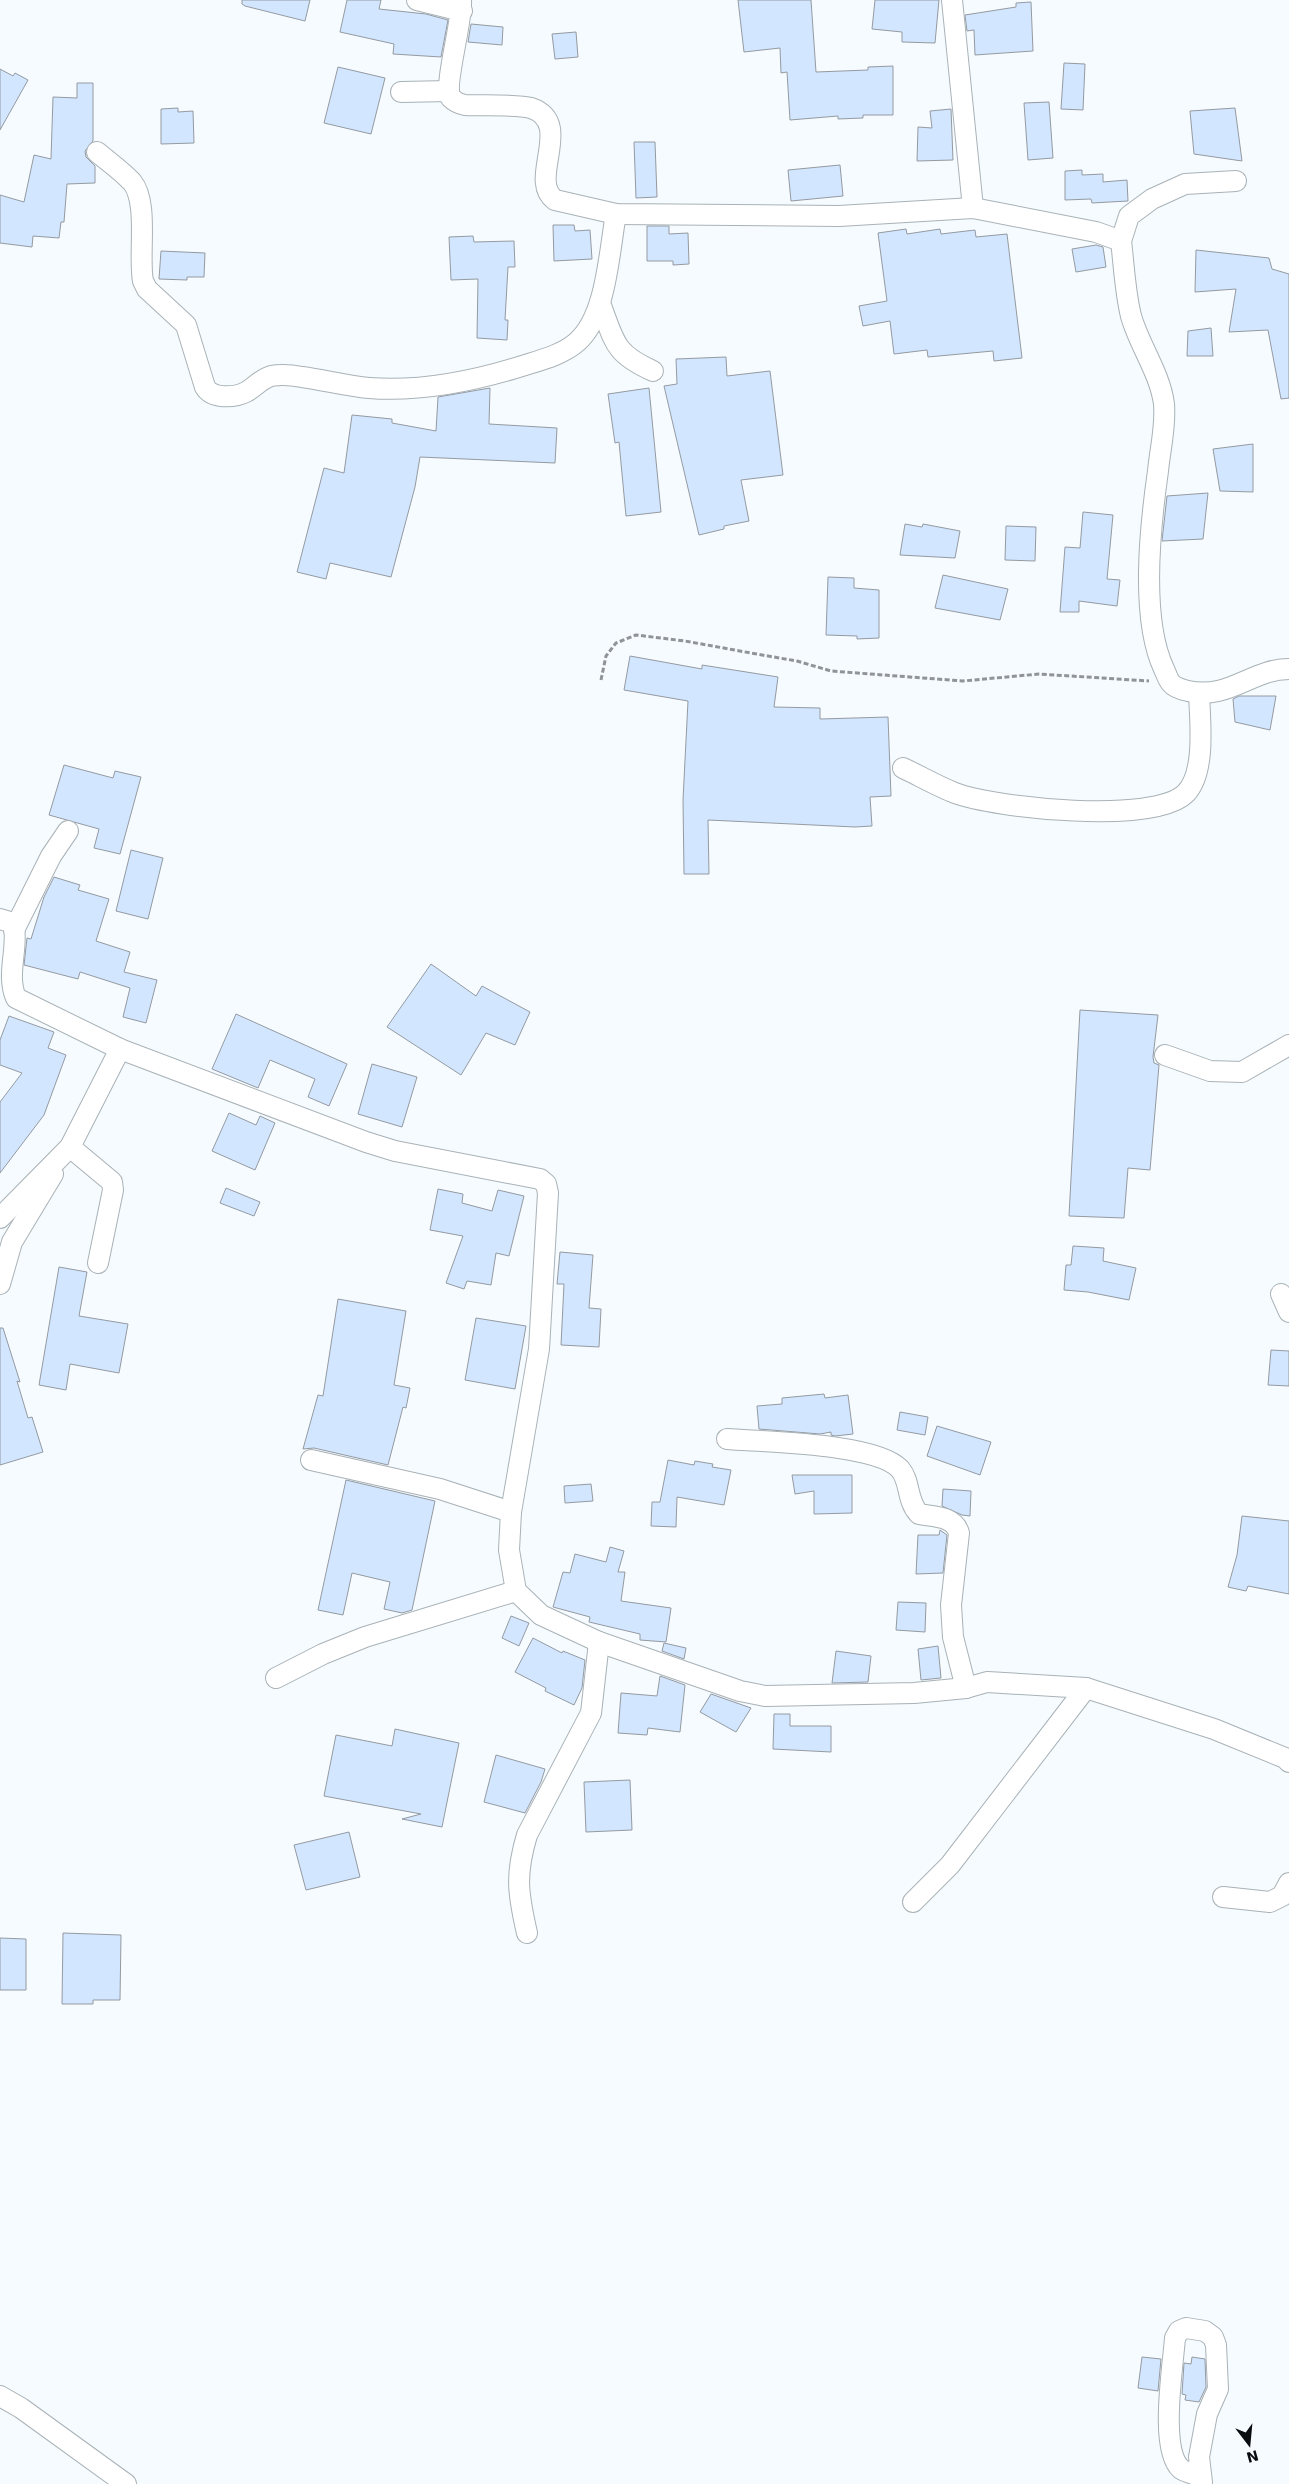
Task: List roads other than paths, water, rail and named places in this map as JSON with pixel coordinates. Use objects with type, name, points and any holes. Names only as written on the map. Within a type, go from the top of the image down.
[{"type":"street","points":[[416,0],[461,6],[449,92],[456,102],[465,105],[530,108],[540,113],[547,123],[551,139],[545,182],[547,193],[555,200],[616,214],[839,216],[973,208],[1096,232],[1120,241]]},
{"type":"street","points":[[952,0],[973,208]]},
{"type":"street","points":[[401,92],[449,92]]},
{"type":"street","points":[[97,152],[133,183],[138,192],[141,204],[143,281],[147,289],[186,325],[205,387],[208,393],[215,396],[244,393],[260,381],[282,375],[368,388],[397,388],[452,383],[492,375],[550,357],[577,342],[591,326],[600,303],[616,214]]},
{"type":"street","points":[[1236,181],[1185,184],[1152,199],[1129,216],[1120,241],[1131,316],[1164,402],[1164,429],[1157,472],[1150,590],[1152,627],[1158,656],[1171,683],[1184,690],[1199,694],[1234,688],[1252,678],[1282,669],[1289,669]]},
{"type":"street","points":[[600,303],[615,343],[623,355],[653,371]]},
{"type":"street","points":[[904,768],[956,793],[1011,806],[1078,811],[1129,811],[1171,802],[1185,794],[1193,783],[1198,765],[1199,694]]},
{"type":"street","points":[[68,831],[7,924],[12,989],[16,998],[120,1050],[395,1151],[540,1179],[546,1184],[548,1193],[539,1348],[511,1512],[509,1550],[516,1592],[541,1615],[598,1642],[740,1691],[765,1696],[914,1693],[966,1688],[987,1682],[1086,1688],[1214,1729],[1285,1758],[1289,1762]]},
{"type":"street","points":[[1165,1055],[1210,1071],[1242,1072],[1289,1044]]},
{"type":"street","points":[[0,1284],[12,1242],[66,1151],[120,1050]]},
{"type":"street","points":[[0,1218],[66,1151]]},
{"type":"street","points":[[66,1151],[112,1182],[113,1190],[98,1263]]},
{"type":"street","points":[[1281,1294],[1289,1312]]},
{"type":"street","points":[[727,1439],[805,1444],[877,1456],[900,1470],[910,1500],[919,1514],[951,1521],[957,1527],[959,1542],[951,1605],[953,1637],[966,1688]]},
{"type":"street","points":[[311,1460],[440,1488],[511,1512]]},
{"type":"street","points":[[276,1678],[323,1654],[365,1636],[516,1592]]},
{"type":"street","points":[[527,1933],[519,1900],[518,1873],[521,1855],[527,1835],[591,1713],[598,1642]]},
{"type":"street","points":[[913,1902],[950,1866],[1086,1688]]},
{"type":"street","points":[[1224,1897],[1270,1902],[1282,1896],[1289,1883]]},
{"type":"street","points":[[1186,2328],[1205,2330],[1214,2337],[1218,2355],[1218,2388],[1207,2414],[1199,2458],[1200,2481],[1182,2470],[1174,2459],[1169,2432],[1168,2415],[1175,2338],[1179,2331],[1186,2328]]},
{"type":"street","points":[[0,2396],[21,2408],[126,2484]]}]
